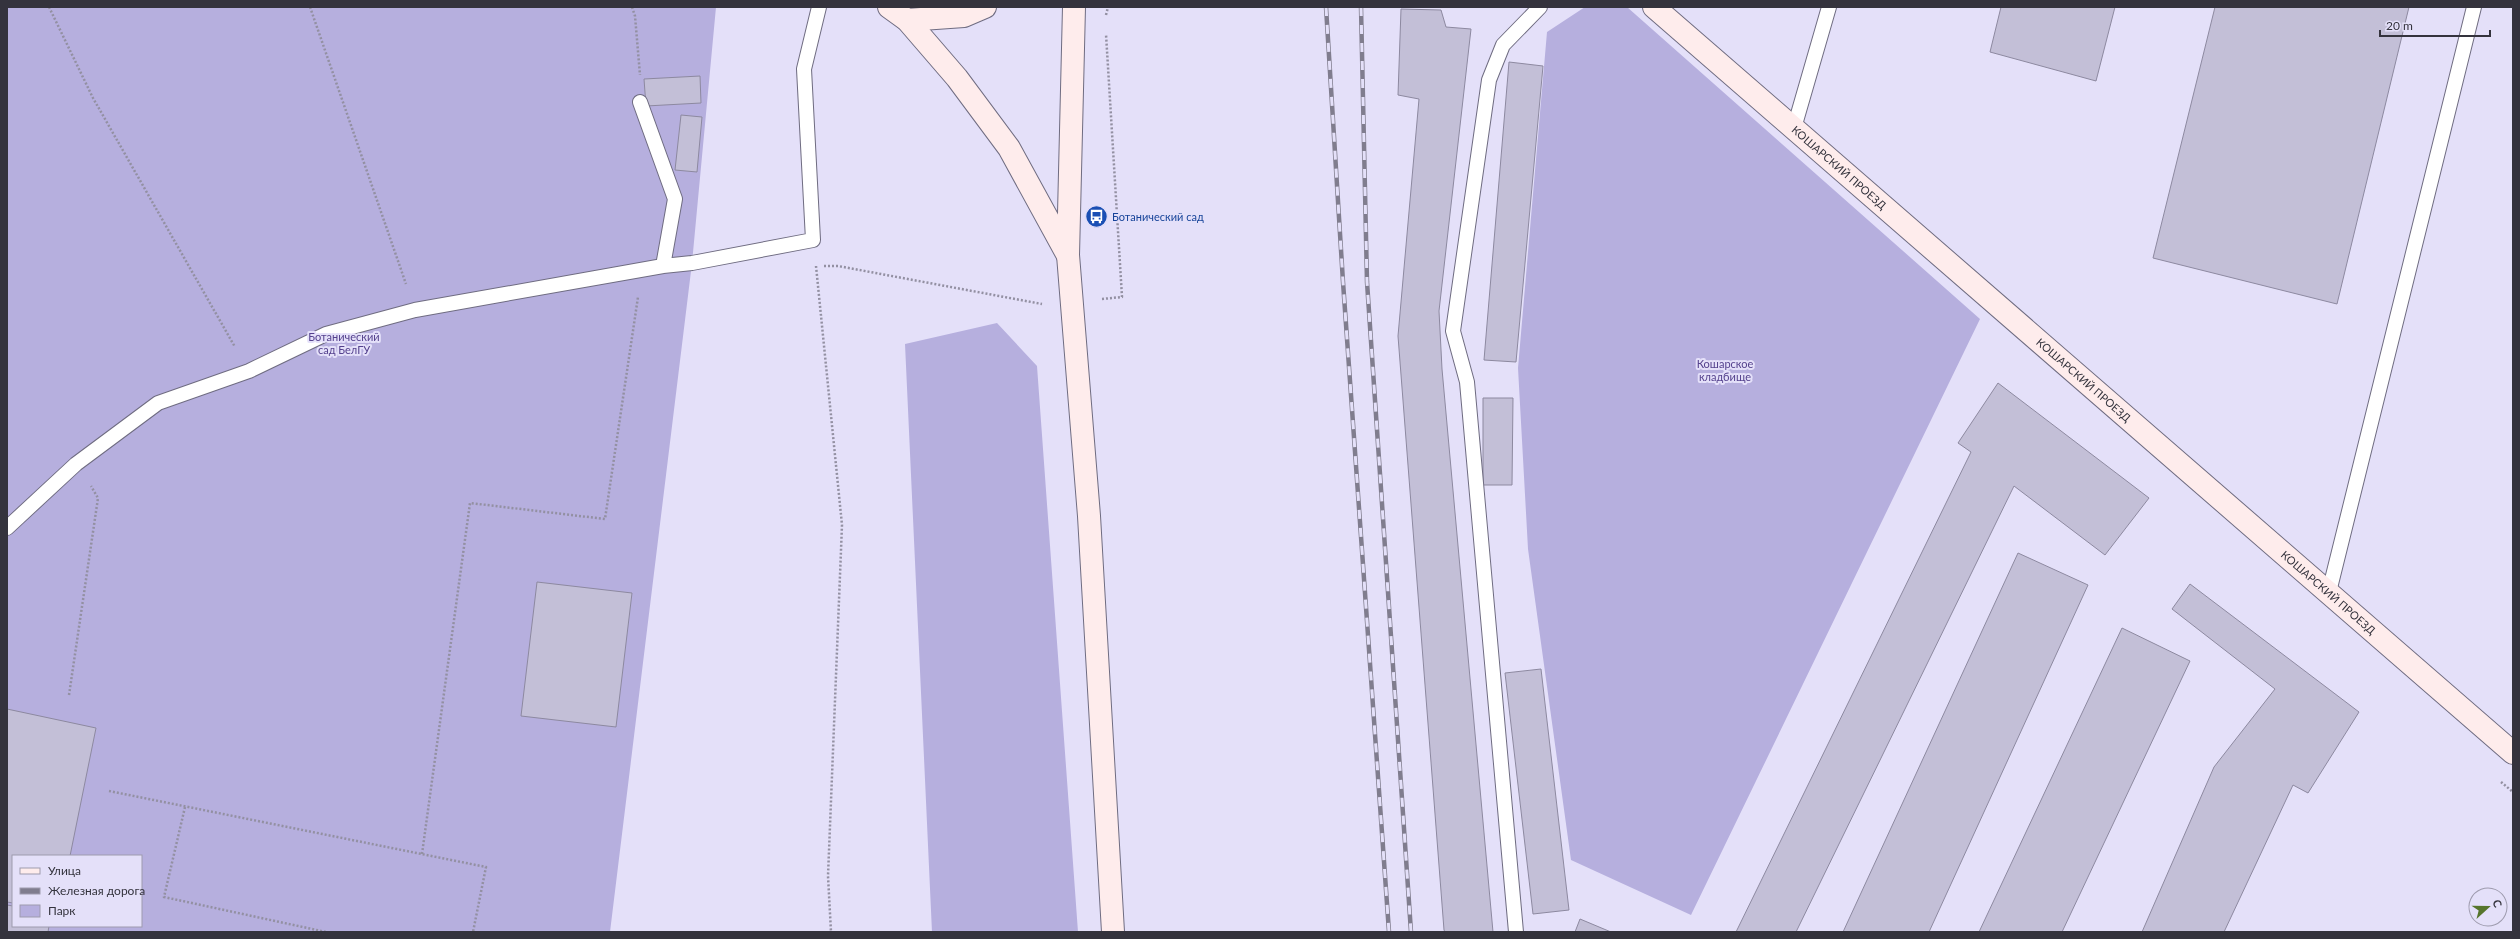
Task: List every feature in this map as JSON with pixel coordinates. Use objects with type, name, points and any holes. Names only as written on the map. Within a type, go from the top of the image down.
[{"type":"main road","points":[[889,7],[907,20],[957,78],[1010,148],[1068,255]]},
{"type":"main road","points":[[907,20],[964,16],[985,7]]},
{"type":"main road","points":[[1074,7],[1068,255],[1089,516],[1113,932]]},
{"type":"main road","name":"КОШАРСКИЙ ПРОЕЗД","points":[[1654,7],[2100,396],[2329,592],[2513,753]]},
{"type":"lane","points":[[7,528],[76,464],[158,403],[248,371],[326,334],[415,310],[663,266],[692,264],[813,240],[804,69],[818,7]]},
{"type":"lane","points":[[1516,932],[1467,382],[1453,331],[1489,80],[1503,45],[1540,7]]},
{"type":"lane","points":[[1794,128],[1829,7]]},
{"type":"lane","points":[[2329,592],[2474,7]]},
{"type":"lane","points":[[640,102],[675,199],[663,266]]},
{"type":"path","points":[[49,7],[93,98],[248,371]]},
{"type":"path","points":[[310,7],[415,310]]},
{"type":"path","points":[[632,7],[635,16],[640,62],[640,102]]},
{"type":"path","points":[[1105,20],[1108,7]]},
{"type":"path","points":[[808,266],[838,266],[1038,304],[1122,297],[1106,28]]},
{"type":"path","points":[[813,240],[842,525],[828,876],[831,932]]},
{"type":"path","points":[[422,854],[470,503],[605,519],[638,294]]},
{"type":"path","points":[[69,695],[98,498],[76,464]]},
{"type":"path","points":[[109,791],[486,867],[473,932]]},
{"type":"path","points":[[185,806],[164,897],[326,932]]},
{"type":"green space","name":"Ботанический сад БелГУ","points":[[7,7],[716,7],[692,263],[610,932],[7,932]]},
{"type":"green space","name":"Кошарское кладбище","points":[[1585,7],[1627,7],[1980,319],[1691,915],[1571,860],[1528,549],[1518,368],[1547,32]]},
{"type":"green space","points":[[997,323],[1037,366],[1078,932],[932,932],[905,344]]},
{"type":"building","points":[[2001,7],[2115,7],[2096,81],[1990,52]]},
{"type":"building","points":[[2215,7],[2409,7],[2337,304],[2153,258]]},
{"type":"building","points":[[1401,9],[1441,10],[1446,27],[1471,29],[1439,311],[1442,369],[1493,932],[1445,932],[1444,930],[1398,336],[1419,99],[1398,95]]},
{"type":"building","points":[[1509,62],[1543,66],[1516,362],[1484,360]]},
{"type":"building","points":[[700,76],[701,103],[646,106],[644,79]]},
{"type":"building","points":[[681,115],[702,117],[697,172],[675,170]]},
{"type":"building","points":[[1998,383],[2149,498],[2105,555],[2014,486],[1796,932],[1736,932],[1971,452],[1958,443]]},
{"type":"building","points":[[1483,398],[1513,398],[1512,485],[1483,485]]},
{"type":"building","points":[[2018,553],[2088,585],[1929,932],[1843,932]]},
{"type":"building","points":[[537,582],[632,593],[616,727],[521,716]]},
{"type":"building","points":[[2190,584],[2359,712],[2308,793],[2293,785],[2224,932],[2142,932],[2214,767],[2275,689],[2172,609]]},
{"type":"building","points":[[2122,628],[2190,661],[2062,932],[1979,932]]},
{"type":"building","points":[[1541,669],[1569,910],[1533,914],[1505,673]]},
{"type":"building","points":[[7,709],[96,728],[70,855],[12,855],[12,903],[7,902]]},
{"type":"building","points":[[7,905],[12,906],[12,927],[49,927],[48,932],[7,932]]},
{"type":"building","points":[[1580,919],[1611,932],[1575,932]]},
{"type":"railway","points":[[1326,7],[1343,282],[1389,932]]},
{"type":"railway","points":[[1361,7],[1367,282],[1411,932]]},
{"type":"place","name":"Ботанический сад","points":[[1097,217]]}]
